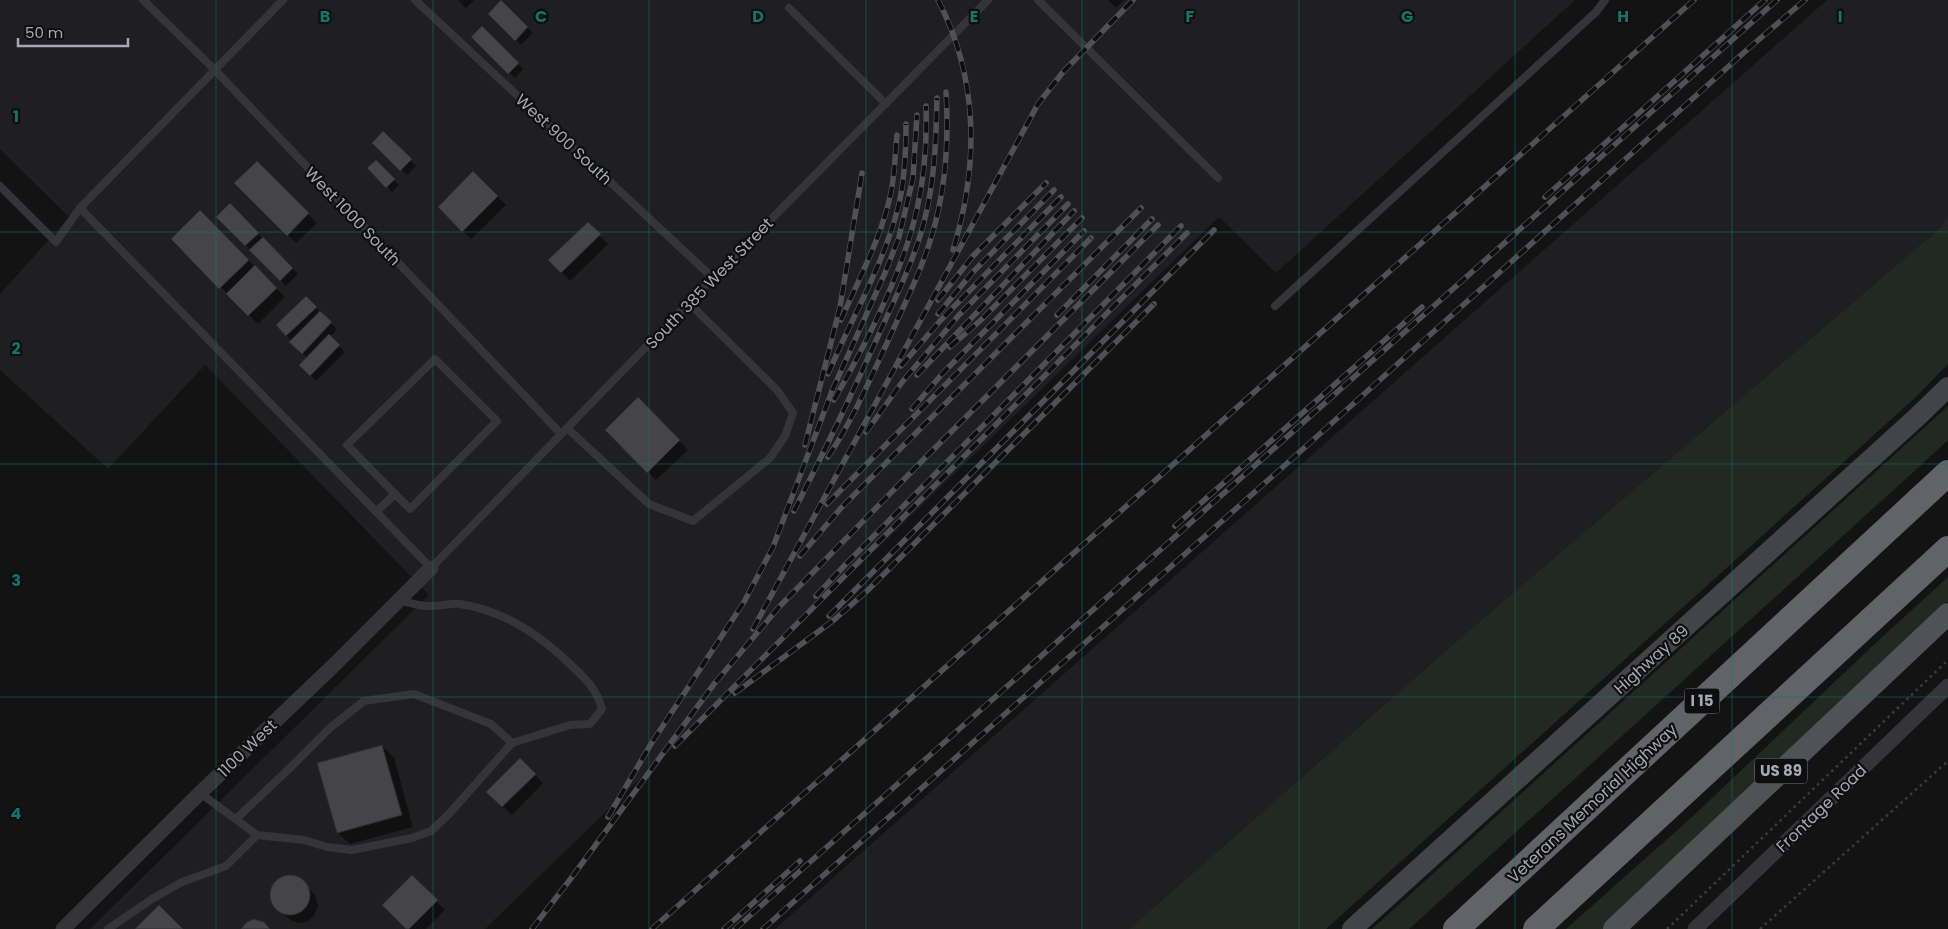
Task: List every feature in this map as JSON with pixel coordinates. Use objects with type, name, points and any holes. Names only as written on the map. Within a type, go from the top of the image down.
[{"type":"highway","points":[[1922,497],[1948,467]]},
{"type":"highway","name":"Veterans Memorial Highway","points":[[1456,929],[1948,472]]},
{"type":"highway","points":[[1536,929],[1948,549]]},
{"type":"main road","name":"Highway 89","points":[[1352,929],[1948,387]]},
{"type":"main road","name":"US 89","points":[[1614,929],[1948,614]]},
{"type":"street","name":"1100 West","points":[[63,929],[431,568]]},
{"type":"street","name":"Frontage Road","points":[[1695,929],[1948,686]]},
{"type":"lane","name":"West 1000 South","points":[[142,0],[214,69],[561,434]]},
{"type":"lane","points":[[0,186],[56,242],[80,208],[214,69],[284,0]]},
{"type":"lane","name":"West 900 South","points":[[415,0],[713,278]]},
{"type":"lane","name":"South 385 West Street","points":[[431,568],[688,303],[988,0]]},
{"type":"lane","points":[[1038,0],[1218,178]]},
{"type":"lane","points":[[1275,306],[1596,12],[1605,0]]},
{"type":"lane","points":[[789,8],[886,104]]},
{"type":"lane","points":[[80,208],[431,568]]},
{"type":"lane","points":[[567,428],[649,504],[693,521],[770,458],[785,436],[793,413],[777,390],[688,303]]},
{"type":"lane","points":[[435,359],[498,421],[410,509],[394,494],[347,445],[435,359]]},
{"type":"lane","points":[[376,512],[394,494]]},
{"type":"lane","points":[[200,793],[257,835],[304,840],[327,847],[352,850],[412,838],[431,831],[448,816],[512,743],[570,725],[590,724],[602,709],[599,697],[590,683],[553,647],[523,626],[489,611],[458,604],[418,606],[399,600]]},
{"type":"lane","points":[[236,818],[331,727],[364,701],[414,694],[491,724],[512,743]]},
{"type":"lane","points":[[108,929],[152,899],[182,882],[226,866],[257,835]]},
{"type":"path","points":[[1668,929],[1948,660]]},
{"type":"path","points":[[1760,929],[1948,760]]},
{"type":"shaded area","points":[[0,0],[1575,0],[1276,273],[1219,217],[485,929],[90,929],[429,595],[205,365],[108,469],[0,370],[0,294],[69,217],[0,149]]},
{"type":"shaded area","points":[[1827,0],[1948,0],[1948,215],[1941,227],[1458,640],[1129,929],[775,929]]},
{"type":"shaded area","points":[[1948,215],[1948,364],[1916,397],[1326,929],[1129,929],[1458,640],[1941,227]]},
{"type":"shaded area","points":[[1948,406],[1948,440],[1920,466],[1409,929],[1372,929]]},
{"type":"shaded area","points":[[1948,577],[1948,601],[1606,929],[1566,929],[1692,817]]},
{"type":"building","points":[[501,0],[528,27],[515,41],[488,14]]},
{"type":"building","points":[[482,26],[519,63],[508,74],[471,37]]},
{"type":"building","points":[[383,131],[412,159],[400,171],[372,143]]},
{"type":"building","points":[[376,160],[395,179],[386,188],[367,168]]},
{"type":"building","points":[[257,161],[309,213],[287,236],[234,183]]},
{"type":"building","points":[[473,171],[498,196],[462,232],[438,207]]},
{"type":"building","points":[[230,203],[259,233],[245,246],[216,217]]},
{"type":"building","points":[[200,210],[249,260],[219,289],[171,239]]},
{"type":"building","points":[[588,222],[601,234],[561,273],[548,260]]},
{"type":"building","points":[[263,237],[293,268],[280,281],[249,250]]},
{"type":"building","points":[[255,265],[277,288],[248,316],[226,294]]},
{"type":"building","points":[[306,296],[317,307],[286,336],[276,325]]},
{"type":"building","points":[[320,311],[332,322],[302,354],[289,342]]},
{"type":"building","points":[[329,334],[340,345],[310,376],[299,365]]},
{"type":"building","points":[[638,397],[680,440],[647,473],[605,430]]},
{"type":"building","points":[[382,745],[402,815],[337,833],[317,763]]},
{"type":"building","points":[[520,758],[536,774],[502,807],[486,792]]},
{"type":"building","points":[[290,875],[304,881],[310,895],[304,909],[290,915],[276,909],[270,895],[276,881]]},
{"type":"building","points":[[412,875],[438,900],[409,929],[406,929],[382,905]]},
{"type":"building","points":[[159,905],[183,929],[135,929]]},
{"type":"building","points":[[253,919],[264,922],[270,929],[241,929]]},
{"type":"railway","points":[[938,0],[951,30],[961,61],[968,92],[971,123],[967,187],[962,218],[953,250]]},
{"type":"railway","points":[[753,629],[1038,104],[1063,72],[1133,0]]},
{"type":"railway","points":[[652,929],[1694,0]]},
{"type":"railway","points":[[1545,197],[1765,0]]},
{"type":"railway","points":[[735,929],[1777,0]]},
{"type":"railway","points":[[763,929],[1805,0]]},
{"type":"railway","points":[[828,457],[867,387],[928,249],[941,200],[947,146],[946,92]]},
{"type":"railway","points":[[794,511],[859,379],[911,263],[921,233],[931,188],[937,98]]},
{"type":"railway","points":[[834,400],[882,307],[903,258],[911,233],[924,171],[926,106]]},
{"type":"railway","points":[[608,817],[651,744],[744,602],[773,547],[832,391],[885,273],[899,237],[913,178],[917,115]]},
{"type":"railway","points":[[828,374],[875,272],[892,230],[902,187],[906,124]]},
{"type":"railway","points":[[841,320],[876,241],[887,209],[893,178],[897,135]]},
{"type":"railway","points":[[805,445],[840,307],[862,173]]},
{"type":"railway","points":[[938,300],[973,256],[1046,183]]},
{"type":"railway","points":[[938,314],[972,273],[1054,190]]},
{"type":"railway","points":[[901,366],[940,321],[1061,197]]},
{"type":"railway","points":[[866,432],[903,381],[959,315],[1068,204]]},
{"type":"railway","points":[[800,556],[840,509],[1141,208]]},
{"type":"railway","points":[[917,375],[1074,211]]},
{"type":"railway","points":[[950,347],[981,320],[1082,218]]},
{"type":"railway","points":[[1057,315],[1152,219]]},
{"type":"railway","points":[[532,929],[714,684],[779,607],[1158,225]]},
{"type":"railway","points":[[816,596],[1181,226]]},
{"type":"railway","points":[[829,616],[1214,230]]},
{"type":"railway","points":[[912,409],[942,374],[1084,231]]},
{"type":"railway","points":[[675,746],[1187,233]]},
{"type":"railway","points":[[827,504],[1091,238]]},
{"type":"railway","points":[[735,693],[834,620],[867,591],[1154,304]]},
{"type":"railway","points":[[1175,526],[1422,307]]},
{"type":"railway","points":[[724,929],[800,861]]}]
